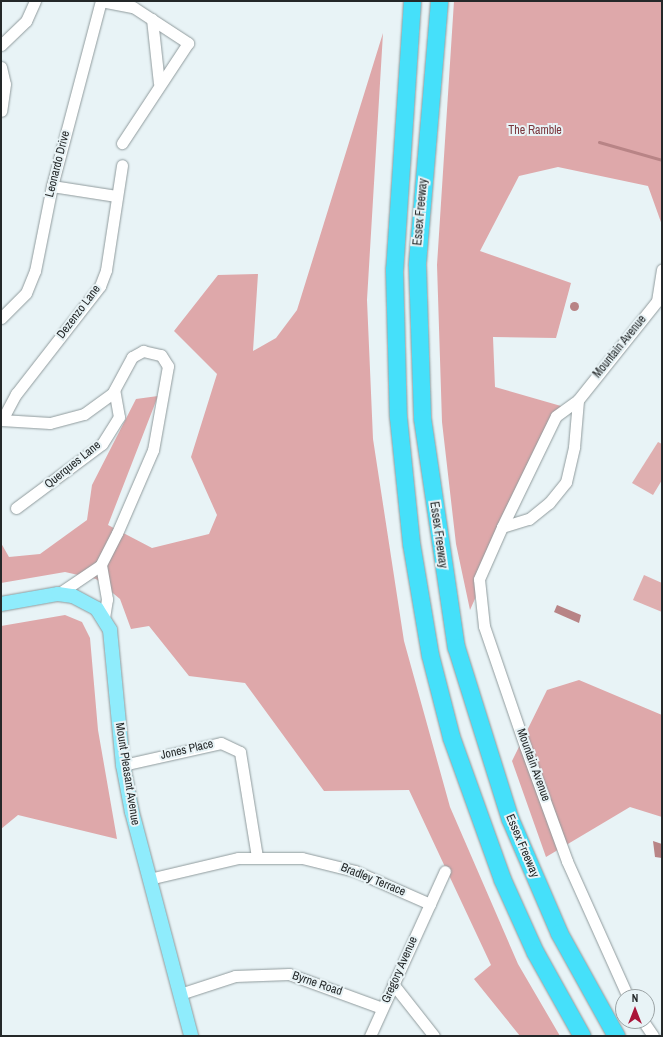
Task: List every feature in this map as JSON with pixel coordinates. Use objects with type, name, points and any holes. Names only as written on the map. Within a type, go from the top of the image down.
[{"type":"highway","name":"Essex Freeway","points":[[412,1],[394,269],[398,417],[412,551],[430,655],[454,745],[502,879],[535,952],[582,1036]]},
{"type":"highway","name":"Essex Freeway","points":[[439,1],[417,273],[422,418],[456,647],[510,819],[559,933],[616,1036]]},
{"type":"main road","points":[[1,604],[58,594],[83,599],[104,618]]},
{"type":"main road","name":"Mount Pleasant Avenue","points":[[104,618],[112,648],[123,765],[149,879],[191,1036]]},
{"type":"street","points":[[1,45],[26,21],[35,1]]},
{"type":"street","points":[[101,1],[123,3],[152,19],[188,43],[159,83],[122,143]]},
{"type":"street","name":"Leonardo Drive","points":[[1,318],[26,293],[35,271],[52,186],[101,1]]},
{"type":"street","points":[[152,19],[159,83]]},
{"type":"street","points":[[1,67],[5,84],[1,111]]},
{"type":"street","name":"Dezenzo Lane","points":[[2,420],[16,394],[100,286],[106,270],[116,196],[122,165]]},
{"type":"street","points":[[52,186],[116,196]]},
{"type":"street","name":"Mountain Avenue","points":[[624,989],[567,860],[484,626],[479,578],[556,416],[578,400],[660,302],[662,269]]},
{"type":"street","points":[[2,420],[50,423],[68,419],[99,404],[114,390],[137,353],[155,352],[165,360],[168,373],[153,450],[101,565],[58,594]]},
{"type":"street","name":"Querques Lane","points":[[16,508],[102,444],[119,417],[114,390]]},
{"type":"street","points":[[502,527],[529,519],[549,503],[566,482],[574,447],[578,400]]},
{"type":"street","points":[[101,565],[107,599],[104,618]]},
{"type":"street","name":"Jones Place","points":[[123,765],[221,743],[240,752],[258,857]]},
{"type":"street","name":"Bradley Terrace","points":[[149,879],[218,862],[258,857],[329,863],[356,871],[430,904]]},
{"type":"street","name":"Gregory Avenue","points":[[370,1036],[445,871]]},
{"type":"street","name":"Byrne Road","points":[[180,994],[236,976],[289,974],[382,1008]]},
{"type":"street","points":[[393,984],[434,1036]]},
{"type":"shaded area","points":[[574,301],[579,306],[574,311],[569,306]]},
{"type":"shaded area","points":[[658,442],[662,444],[662,480],[653,495],[632,483]]},
{"type":"shaded area","points":[[644,575],[662,583],[662,612],[633,600]]},
{"type":"shaded area","points":[[557,605],[581,615],[579,623],[554,612]]},
{"type":"shaded area","points":[[653,841],[662,844],[662,858],[655,857]]},
{"type":"green space","name":"The Ramble","points":[[454,1],[662,1],[662,225],[648,186],[558,167],[519,176],[480,251],[571,283],[556,338],[493,337],[495,387],[561,406],[470,610],[456,544],[442,422],[437,265]]},
{"type":"green space","points":[[383,33],[367,300],[373,439],[404,641],[450,807],[518,964],[560,1036],[520,1036],[474,979],[491,965],[409,790],[324,791],[245,683],[189,676],[149,626],[131,629],[120,599],[96,579],[65,572],[1,583],[1,543],[9,557],[40,554],[87,520],[92,485],[136,399],[158,396],[108,525],[152,548],[209,534],[217,515],[191,457],[217,374],[174,331],[218,275],[258,274],[253,351],[276,338],[297,310]]},
{"type":"green space","points":[[65,615],[82,622],[90,638],[98,730],[117,839],[18,815],[1,829],[1,626]]},
{"type":"green space","points":[[579,680],[662,715],[662,817],[630,807],[546,857],[512,761],[547,690]]},
{"type":"waterway","points":[[599,142],[662,160]]}]
